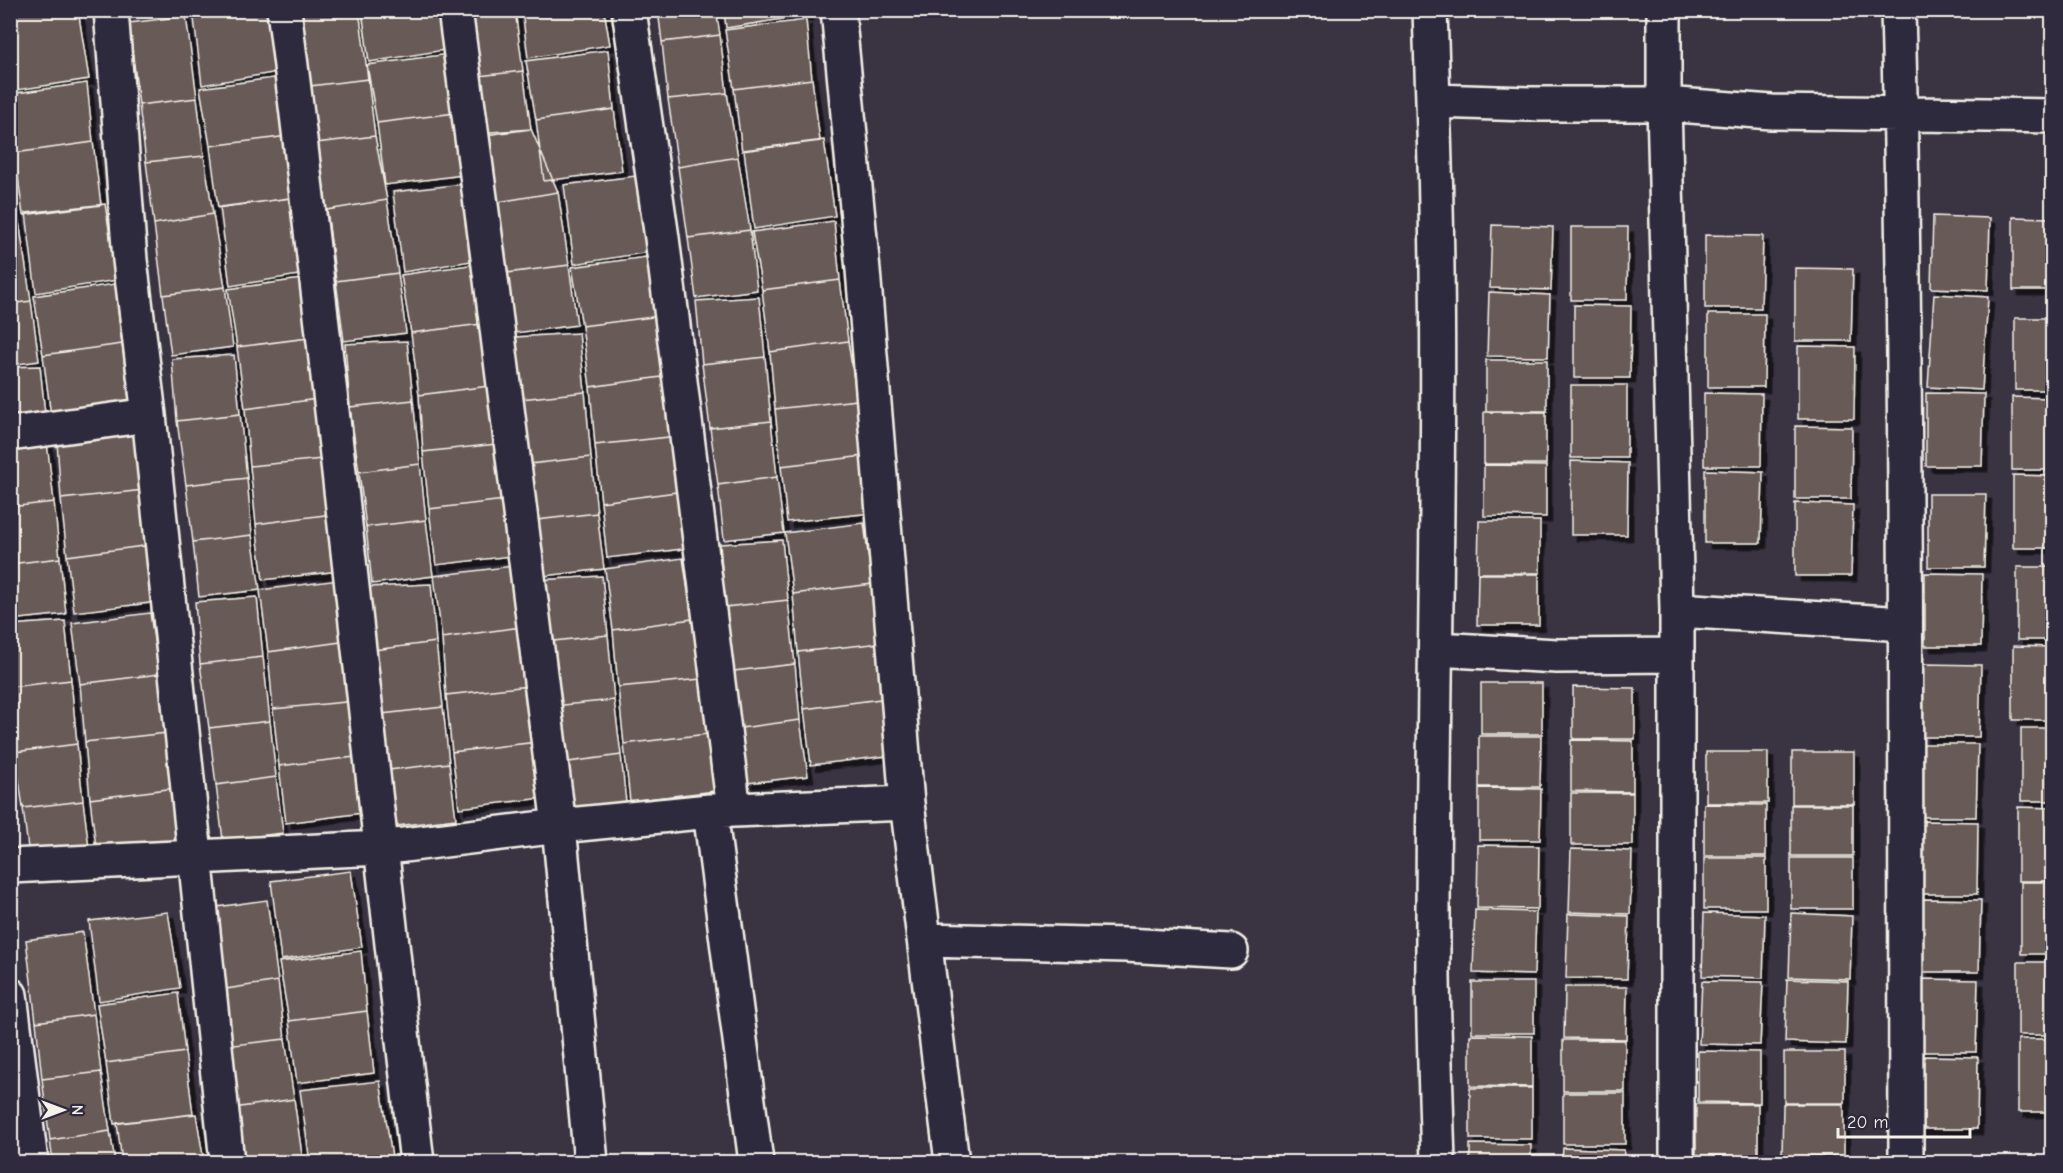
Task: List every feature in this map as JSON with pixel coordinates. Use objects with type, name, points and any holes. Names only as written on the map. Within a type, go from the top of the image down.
[{"type":"street","points":[[111,10],[130,260],[149,415],[227,1162]]},
{"type":"street","points":[[284,10],[322,311],[380,848],[417,1162]]},
{"type":"street","points":[[455,10],[559,826],[591,1162]]},
{"type":"street","points":[[629,10],[662,237],[756,1162]]},
{"type":"street","points":[[838,10],[865,293],[907,803],[952,1162]]},
{"type":"street","points":[[1430,10],[1438,218],[1437,649],[1433,976],[1438,1162]]},
{"type":"street","points":[[1664,10],[1664,104],[1677,610],[1677,1162]]},
{"type":"street","points":[[1898,10],[1901,112],[1905,624],[1906,1162]]},
{"type":"street","points":[[1433,101],[1664,104],[1772,112],[1901,112],[2052,116]]},
{"type":"street","points":[[10,434],[149,415]]},
{"type":"street","points":[[1677,610],[1905,624]]},
{"type":"street","points":[[1437,649],[1557,656],[1677,655]]},
{"type":"street","points":[[10,866],[380,848],[559,826],[722,811],[907,803]]},
{"type":"street","points":[[925,940],[1126,945],[1231,951]]},
{"type":"street","points":[[10,995],[31,1162]]},
{"type":"building","points":[[78,10],[89,79],[10,91],[10,11]]},
{"type":"building","points":[[193,10],[274,10],[284,71],[202,85]]},
{"type":"building","points":[[300,10],[359,10],[368,79],[310,86]]},
{"type":"building","points":[[362,10],[445,10],[451,49],[369,62]]},
{"type":"building","points":[[458,10],[515,10],[523,71],[469,77]]},
{"type":"building","points":[[522,10],[604,10],[610,45],[528,58]]},
{"type":"building","points":[[658,10],[716,10],[720,35],[662,42]]},
{"type":"building","points":[[724,10],[807,10],[808,15],[726,28]]},
{"type":"building","points":[[186,16],[197,98],[139,105],[129,23]]},
{"type":"building","points":[[806,20],[812,79],[734,89],[725,30]]},
{"type":"building","points":[[720,35],[727,93],[668,99],[662,42]]},
{"type":"building","points":[[608,50],[614,109],[536,120],[526,61]]},
{"type":"building","points":[[449,54],[455,113],[377,123],[367,65]]},
{"type":"building","points":[[523,71],[531,129],[478,133],[469,77]]},
{"type":"building","points":[[281,77],[288,136],[210,146],[200,88]]},
{"type":"building","points":[[368,79],[375,136],[316,143],[310,86]]},
{"type":"building","points":[[812,79],[820,141],[742,151],[734,89]]},
{"type":"building","points":[[87,83],[93,142],[15,153],[10,122],[10,94]]},
{"type":"building","points":[[727,93],[738,157],[678,167],[668,99]]},
{"type":"building","points":[[197,98],[204,156],[146,162],[139,105]]},
{"type":"building","points":[[614,109],[622,171],[544,181],[536,120]]},
{"type":"building","points":[[455,113],[463,175],[385,185],[377,123]]},
{"type":"building","points":[[531,129],[558,192],[498,202],[478,136]]},
{"type":"building","points":[[288,136],[296,197],[218,208],[210,146]]},
{"type":"building","points":[[375,136],[387,200],[327,210],[316,143]]},
{"type":"building","points":[[824,140],[835,216],[754,229],[744,150]]},
{"type":"building","points":[[93,142],[101,205],[23,215],[15,153]]},
{"type":"building","points":[[204,156],[213,214],[154,224],[146,162]]},
{"type":"building","points":[[738,157],[750,230],[688,238],[678,167]]},
{"type":"building","points":[[10,169],[20,228],[10,229]]},
{"type":"building","points":[[644,175],[656,251],[574,264],[564,185]]},
{"type":"building","points":[[473,183],[484,259],[403,272],[393,192]]},
{"type":"building","points":[[558,192],[569,265],[507,273],[498,202]]},
{"type":"building","points":[[300,197],[311,273],[230,286],[220,207]]},
{"type":"building","points":[[387,200],[398,273],[336,281],[327,210]]},
{"type":"building","points":[[105,204],[117,280],[36,293],[26,213]]},
{"type":"building","points":[[213,214],[225,287],[163,295],[154,224]]},
{"type":"building","points":[[1933,216],[1990,218],[1988,290],[1931,288]]},
{"type":"building","points":[[2013,217],[2052,218],[2052,290],[2013,290]]},
{"type":"building","points":[[834,221],[840,280],[762,290],[752,232]]},
{"type":"building","points":[[1492,225],[1553,227],[1551,290],[1490,288]]},
{"type":"building","points":[[1571,227],[1628,227],[1627,300],[1571,300]]},
{"type":"building","points":[[20,228],[31,301],[10,304],[10,229]]},
{"type":"building","points":[[750,230],[757,290],[696,298],[688,238]]},
{"type":"building","points":[[1705,235],[1763,236],[1761,308],[1705,308]]},
{"type":"building","points":[[654,256],[660,316],[582,326],[572,267]]},
{"type":"building","points":[[483,263],[489,323],[411,333],[401,275]]},
{"type":"building","points":[[569,265],[577,325],[515,333],[507,273]]},
{"type":"building","points":[[1795,268],[1853,269],[1851,341],[1795,341]]},
{"type":"building","points":[[398,273],[406,333],[344,341],[336,281]]},
{"type":"building","points":[[309,278],[316,337],[237,347],[228,289]]},
{"type":"building","points":[[840,280],[848,341],[770,352],[762,290]]},
{"type":"building","points":[[115,284],[122,344],[43,355],[34,296]]},
{"type":"building","points":[[225,287],[233,347],[171,355],[163,295]]},
{"type":"building","points":[[1489,292],[1550,295],[1548,357],[1487,356]]},
{"type":"building","points":[[1934,294],[1988,297],[1982,390],[1928,387]]},
{"type":"building","points":[[759,297],[765,357],[702,364],[696,301]]},
{"type":"building","points":[[31,301],[39,361],[10,365],[10,304]]},
{"type":"building","points":[[1574,305],[1631,306],[1630,378],[1574,378]]},
{"type":"building","points":[[1708,314],[1765,314],[1764,387],[1708,387]]},
{"type":"building","points":[[660,316],[668,376],[590,387],[582,326]]},
{"type":"building","points":[[2015,318],[2052,318],[2052,390],[2015,390]]},
{"type":"building","points":[[489,323],[497,385],[419,395],[411,333]]},
{"type":"building","points":[[579,333],[585,392],[521,399],[516,337]]},
{"type":"building","points":[[316,337],[324,398],[245,409],[237,347]]},
{"type":"building","points":[[407,341],[413,400],[350,407],[345,344]]},
{"type":"building","points":[[848,341],[857,400],[775,409],[770,352]]},
{"type":"building","points":[[122,344],[130,406],[51,416],[43,355]]},
{"type":"building","points":[[1798,346],[1855,347],[1854,419],[1798,419]]},
{"type":"building","points":[[234,355],[240,414],[177,421],[172,359]]},
{"type":"building","points":[[765,357],[771,421],[710,428],[702,364]]},
{"type":"building","points":[[1486,360],[1547,360],[1547,411],[1486,411]]},
{"type":"building","points":[[40,366],[46,424],[10,428],[10,367]]},
{"type":"building","points":[[668,376],[678,436],[595,445],[590,387]]},
{"type":"building","points":[[497,385],[506,443],[423,452],[419,395]]},
{"type":"building","points":[[1571,385],[1627,385],[1627,458],[1571,458]]},
{"type":"building","points":[[585,392],[591,457],[530,464],[521,399]]},
{"type":"building","points":[[1704,393],[1762,394],[1761,466],[1704,466]]},
{"type":"building","points":[[1926,393],[1984,394],[1982,466],[1926,466]]},
{"type":"building","points":[[2012,397],[2052,398],[2052,470],[2012,470]]},
{"type":"building","points":[[324,398],[333,458],[250,466],[245,409]]},
{"type":"building","points":[[413,400],[420,464],[359,472],[350,407]]},
{"type":"building","points":[[857,400],[864,456],[781,466],[775,409]]},
{"type":"building","points":[[1484,412],[1546,412],[1546,464],[1484,464]]},
{"type":"building","points":[[240,414],[247,478],[186,485],[177,421]]},
{"type":"building","points":[[771,421],[777,477],[718,485],[710,428]]},
{"type":"building","points":[[1795,426],[1852,427],[1851,499],[1795,499]]},
{"type":"building","points":[[135,431],[144,490],[61,499],[57,442]]},
{"type":"building","points":[[46,434],[54,502],[10,507],[10,438]]},
{"type":"building","points":[[678,436],[684,491],[601,502],[595,445]]},
{"type":"building","points":[[506,443],[513,499],[429,509],[423,452]]},
{"type":"building","points":[[864,456],[872,513],[787,522],[781,466]]},
{"type":"building","points":[[591,457],[597,513],[537,520],[530,464]]},
{"type":"building","points":[[333,458],[340,513],[256,524],[250,466]]},
{"type":"building","points":[[1571,461],[1628,463],[1627,535],[1571,535]]},
{"type":"building","points":[[420,464],[426,520],[366,527],[359,472]]},
{"type":"building","points":[[1484,465],[1546,466],[1546,517],[1484,516]]},
{"type":"building","points":[[1705,470],[1763,472],[1761,543],[1705,543]]},
{"type":"building","points":[[2013,475],[2052,476],[2052,548],[2013,548]]},
{"type":"building","points":[[777,477],[784,533],[724,540],[718,485]]},
{"type":"building","points":[[247,478],[252,535],[193,542],[186,485]]},
{"type":"building","points":[[144,490],[151,545],[67,556],[61,499]]},
{"type":"building","points":[[684,491],[691,548],[607,558],[601,502]]},
{"type":"building","points":[[1928,494],[1986,494],[1984,567],[1928,567]]},
{"type":"building","points":[[513,499],[520,555],[436,565],[429,509]]},
{"type":"building","points":[[54,502],[60,558],[10,564],[10,507]]},
{"type":"building","points":[[1795,503],[1853,505],[1851,576],[1795,576]]},
{"type":"building","points":[[340,513],[347,570],[263,580],[256,524]]},
{"type":"building","points":[[597,513],[604,569],[544,576],[537,520]]},
{"type":"building","points":[[426,520],[433,576],[372,584],[366,527]]},
{"type":"building","points":[[1479,521],[1540,521],[1540,573],[1478,573]]},
{"type":"building","points":[[864,523],[872,584],[793,594],[785,533]]},
{"type":"building","points":[[252,535],[260,590],[199,597],[193,542]]},
{"type":"building","points":[[782,540],[788,600],[725,607],[720,544]]},
{"type":"building","points":[[151,545],[158,602],[74,612],[67,556]]},
{"type":"building","points":[[60,558],[66,614],[10,620],[10,564]]},
{"type":"building","points":[[683,558],[692,619],[613,630],[605,569]]},
{"type":"building","points":[[513,566],[521,627],[442,638],[434,576]]},
{"type":"building","points":[[2017,567],[2052,567],[2052,640],[2017,640]]},
{"type":"building","points":[[1925,573],[1982,574],[1981,646],[1925,646]]},
{"type":"building","points":[[1478,574],[1539,574],[1539,625],[1477,625]]},
{"type":"building","points":[[602,576],[608,635],[545,642],[539,580]]},
{"type":"building","points":[[339,580],[348,641],[268,652],[260,590]]},
{"type":"building","points":[[431,584],[436,642],[374,650],[369,587]]},
{"type":"building","points":[[872,584],[881,643],[798,652],[793,594]]},
{"type":"building","points":[[257,597],[263,657],[200,664],[195,602]]},
{"type":"building","points":[[788,600],[795,664],[734,671],[725,607]]},
{"type":"building","points":[[150,613],[159,674],[80,684],[72,623]]},
{"type":"building","points":[[692,619],[701,679],[618,687],[613,630]]},
{"type":"building","points":[[65,621],[71,680],[10,687],[10,625]]},
{"type":"building","points":[[521,627],[529,686],[446,695],[442,638]]},
{"type":"building","points":[[608,635],[614,700],[553,706],[545,642]]},
{"type":"building","points":[[348,641],[356,701],[273,709],[268,652]]},
{"type":"building","points":[[436,642],[443,707],[382,714],[374,650]]},
{"type":"building","points":[[881,643],[888,698],[804,709],[798,652]]},
{"type":"building","points":[[2013,646],[2052,647],[2052,720],[2013,720]]},
{"type":"building","points":[[263,657],[270,721],[209,728],[200,664]]},
{"type":"building","points":[[795,664],[800,720],[741,728],[734,671]]},
{"type":"building","points":[[1923,664],[1981,665],[1979,737],[1923,737]]},
{"type":"building","points":[[159,674],[167,733],[85,742],[80,684]]},
{"type":"building","points":[[701,679],[707,734],[624,744],[618,687]]},
{"type":"building","points":[[71,680],[77,744],[15,752],[10,712],[10,687]]},
{"type":"building","points":[[1481,683],[1542,683],[1542,734],[1481,734]]},
{"type":"building","points":[[529,686],[537,742],[452,752],[446,695]]},
{"type":"building","points":[[1573,687],[1635,688],[1635,739],[1573,739]]},
{"type":"building","points":[[888,698],[895,755],[811,765],[804,709]]},
{"type":"building","points":[[614,700],[621,755],[561,763],[553,706]]},
{"type":"building","points":[[356,701],[363,756],[279,766],[273,709]]},
{"type":"building","points":[[443,707],[449,763],[389,770],[382,714]]},
{"type":"building","points":[[800,720],[808,776],[747,783],[741,728]]},
{"type":"building","points":[[270,721],[276,777],[216,785],[209,728]]},
{"type":"building","points":[[2021,728],[2052,728],[2052,801],[2021,801]]},
{"type":"building","points":[[167,733],[175,788],[90,799],[85,742]]},
{"type":"building","points":[[707,734],[715,791],[630,801],[624,744]]},
{"type":"building","points":[[1479,736],[1541,736],[1540,787],[1479,787]]},
{"type":"building","points":[[1571,740],[1633,741],[1633,792],[1571,791]]},
{"type":"building","points":[[537,742],[543,798],[459,808],[452,752]]},
{"type":"building","points":[[77,744],[83,801],[23,808],[15,752]]},
{"type":"building","points":[[1920,744],[1978,744],[1976,817],[1920,817]]},
{"type":"building","points":[[1706,752],[1768,752],[1768,803],[1706,803]]},
{"type":"building","points":[[1792,752],[1854,752],[1854,804],[1792,804]]},
{"type":"building","points":[[621,755],[627,812],[567,819],[561,763]]},
{"type":"building","points":[[363,756],[370,812],[286,823],[279,766]]},
{"type":"building","points":[[449,763],[456,819],[396,826],[389,770]]},
{"type":"building","points":[[276,777],[283,833],[223,840],[216,785]]},
{"type":"building","points":[[175,788],[181,845],[97,855],[90,799]]},
{"type":"building","points":[[1479,788],[1541,789],[1540,840],[1479,840]]},
{"type":"building","points":[[1571,793],[1633,793],[1633,845],[1571,845]]},
{"type":"building","points":[[83,801],[90,856],[30,864],[23,808]]},
{"type":"building","points":[[1704,804],[1766,805],[1766,856],[1704,856]]},
{"type":"building","points":[[1791,805],[1853,805],[1853,856],[1791,856]]},
{"type":"building","points":[[2018,807],[2052,808],[2052,881],[2018,881]]},
{"type":"building","points":[[1920,821],[1978,822],[1977,894],[1920,894]]},
{"type":"building","points":[[1478,845],[1539,846],[1538,909],[1477,908]]},
{"type":"building","points":[[1571,849],[1632,851],[1630,914],[1569,912]]},
{"type":"building","points":[[1704,858],[1766,858],[1766,909],[1704,909]]},
{"type":"building","points":[[1791,858],[1853,858],[1853,909],[1791,909]]},
{"type":"building","points":[[351,871],[362,947],[281,960],[271,881]]},
{"type":"building","points":[[2021,882],[2052,882],[2052,954],[2021,954]]},
{"type":"building","points":[[1923,899],[1981,900],[1979,972],[1923,972]]},
{"type":"building","points":[[267,900],[278,981],[220,990],[210,908]]},
{"type":"building","points":[[1475,910],[1536,912],[1534,975],[1473,973]]},
{"type":"building","points":[[168,912],[180,988],[99,1001],[89,921]]},
{"type":"building","points":[[1704,913],[1765,915],[1763,978],[1702,976]]},
{"type":"building","points":[[1791,913],[1852,916],[1850,979],[1789,977]]},
{"type":"building","points":[[1568,914],[1629,916],[1627,979],[1566,978]]},
{"type":"building","points":[[83,932],[94,1014],[36,1022],[26,940]]},
{"type":"building","points":[[361,951],[367,1011],[289,1021],[279,962]]},
{"type":"building","points":[[2018,962],[2052,962],[2052,1035],[2018,1035]]},
{"type":"building","points":[[1787,979],[1848,981],[1846,1044],[1785,1042]]},
{"type":"building","points":[[1920,979],[1978,980],[1976,1052],[1920,1052]]},
{"type":"building","points":[[278,981],[285,1039],[226,1046],[220,990]]},
{"type":"building","points":[[1702,981],[1763,982],[1760,1045],[1699,1044]]},
{"type":"building","points":[[1472,982],[1534,982],[1534,1033],[1472,1033]]},
{"type":"building","points":[[1565,987],[1627,987],[1626,1039],[1564,1038]]},
{"type":"building","points":[[178,993],[185,1052],[106,1063],[97,1004]]},
{"type":"building","points":[[367,1011],[374,1073],[297,1083],[289,1021]]},
{"type":"building","points":[[94,1014],[101,1072],[42,1079],[36,1022]]},
{"type":"building","points":[[1470,1035],[1532,1036],[1532,1087],[1470,1086]]},
{"type":"building","points":[[285,1039],[294,1099],[234,1108],[226,1046]]},
{"type":"building","points":[[2018,1039],[2052,1039],[2052,1112],[2018,1112]]},
{"type":"building","points":[[1563,1040],[1625,1040],[1625,1091],[1563,1091]]},
{"type":"building","points":[[1698,1051],[1760,1052],[1760,1103],[1698,1102]]},
{"type":"building","points":[[185,1052],[193,1114],[114,1124],[106,1063]]},
{"type":"building","points":[[1784,1052],[1845,1052],[1845,1103],[1784,1103]]},
{"type":"building","points":[[1920,1056],[1978,1057],[1977,1129],[1920,1129]]},
{"type":"building","points":[[101,1072],[110,1131],[50,1140],[42,1079]]},
{"type":"building","points":[[380,1081],[392,1157],[356,1162],[310,1162],[300,1090]]},
{"type":"building","points":[[1470,1088],[1532,1088],[1532,1139],[1470,1139]]},
{"type":"building","points":[[1563,1093],[1625,1093],[1625,1144],[1563,1144]]},
{"type":"building","points":[[294,1099],[303,1162],[241,1162],[234,1108]]},
{"type":"building","points":[[1696,1104],[1758,1104],[1758,1156],[1696,1155]]},
{"type":"building","points":[[1783,1104],[1844,1104],[1844,1156],[1782,1156]]},
{"type":"building","points":[[196,1114],[204,1162],[122,1162],[117,1123]]},
{"type":"building","points":[[10,1117],[20,1162],[10,1162]]},
{"type":"building","points":[[110,1131],[115,1162],[53,1162],[50,1140]]},
{"type":"building","points":[[1470,1144],[1531,1145],[1531,1162],[1470,1162]]},
{"type":"building","points":[[1563,1148],[1624,1150],[1623,1162],[1562,1162]]},
{"type":"building","points":[[1696,1157],[1758,1157],[1758,1162],[1696,1162]]},
{"type":"building","points":[[1783,1157],[1844,1158],[1844,1162],[1783,1162]]}]
